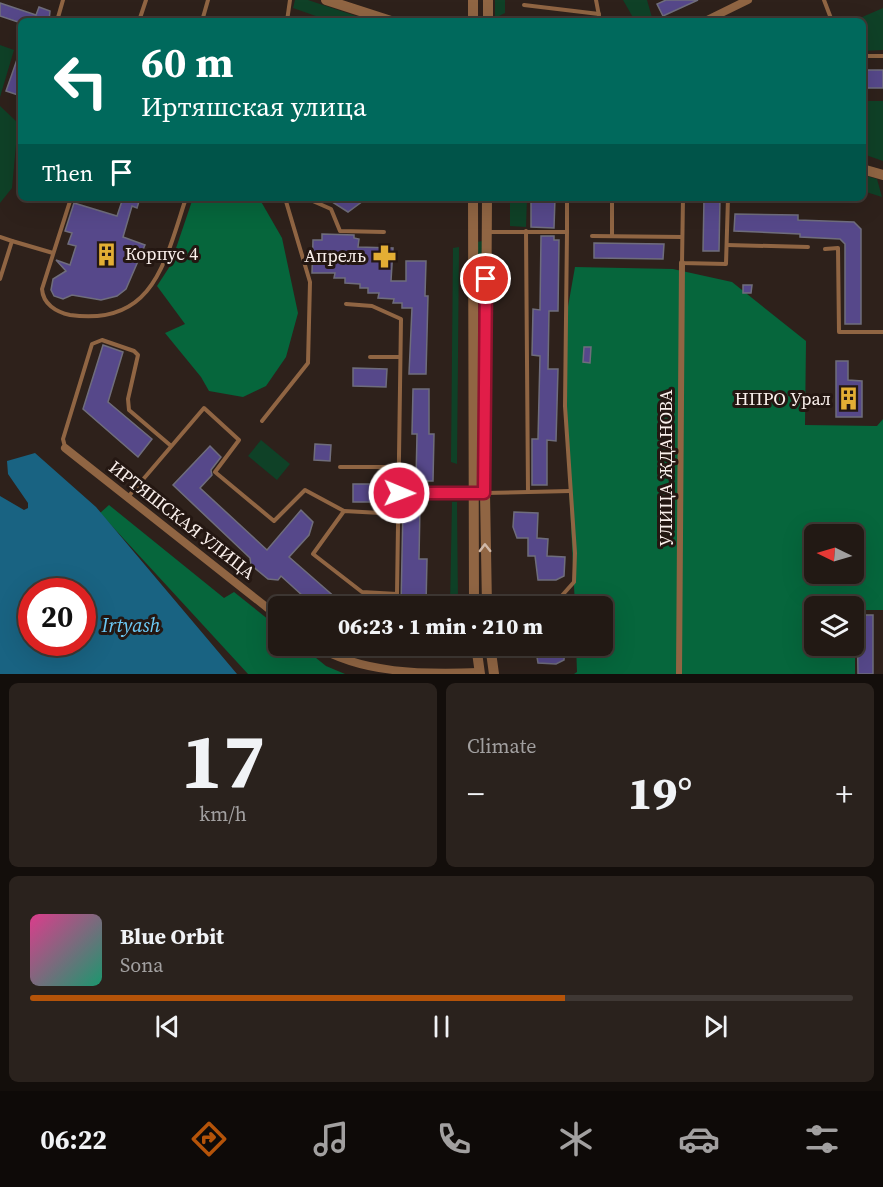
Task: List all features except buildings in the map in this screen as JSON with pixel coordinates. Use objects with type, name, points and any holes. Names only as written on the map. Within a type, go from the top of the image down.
[{"type":"street","points":[[326,0],[382,18]]},
{"type":"street","points":[[473,0],[473,18]]},
{"type":"street","points":[[488,0],[488,18]]},
{"type":"street","points":[[719,18],[748,0]]},
{"type":"street","points":[[866,170],[883,175]]},
{"type":"street","points":[[473,201],[474,596]]},
{"type":"street","points":[[487,201],[484,493],[487,596]]},
{"type":"street","points":[[473,232],[487,232]]},
{"type":"street","name":"УЛИЦА ЖДАНОВА","points":[[679,674],[682,263]]},
{"type":"street","name":"ИРТЯШСКАЯ УЛИЦА","points":[[65,448],[268,608]]},
{"type":"street","points":[[472,494],[484,493]]},
{"type":"street","points":[[333,656],[346,664],[370,672],[479,673],[494,672],[492,656]]},
{"type":"street","points":[[477,656],[479,673]]},
{"type":"lane","points":[[58,18],[63,0]]},
{"type":"lane","points":[[140,18],[146,0]]},
{"type":"lane","points":[[203,18],[208,0]]},
{"type":"lane","points":[[287,18],[290,0]]},
{"type":"lane","points":[[596,0],[599,18]]},
{"type":"lane","points":[[824,0],[831,18]]},
{"type":"lane","points":[[524,5],[598,14]]},
{"type":"lane","points":[[866,56],[883,56]]},
{"type":"lane","points":[[70,201],[42,289],[42,296],[50,306],[63,313],[80,316],[115,314],[127,309],[149,290],[161,271],[185,201]]},
{"type":"lane","points":[[262,421],[308,363],[310,282],[286,201]]},
{"type":"lane","points":[[314,201],[331,208],[340,231],[384,232]]},
{"type":"lane","points":[[562,596],[574,582],[575,553],[565,406],[567,201]]},
{"type":"lane","points":[[612,201],[612,236]]},
{"type":"lane","points":[[683,201],[682,263],[726,264],[728,201]]},
{"type":"lane","points":[[526,231],[528,491]]},
{"type":"lane","points":[[487,232],[567,232]]},
{"type":"lane","points":[[592,236],[682,237]]},
{"type":"lane","points":[[0,237],[53,254]]},
{"type":"lane","points":[[0,279],[12,241]]},
{"type":"lane","points":[[728,245],[808,247]]},
{"type":"lane","points":[[825,249],[838,248],[839,332],[883,332]]},
{"type":"lane","points":[[344,512],[313,554],[362,592],[397,594],[401,319],[372,306],[346,304]]},
{"type":"lane","points":[[65,448],[63,439],[92,344],[102,340],[134,351],[138,355],[128,399],[129,410],[170,445]]},
{"type":"lane","points":[[370,357],[400,357]]},
{"type":"lane","points":[[128,497],[170,445],[204,408],[239,440],[215,472],[274,521],[306,490],[344,512],[399,514]]},
{"type":"lane","points":[[340,466],[399,467]]},
{"type":"lane","points":[[484,493],[570,491]]},
{"type":"lane","points":[[399,493],[472,494]]},
{"type":"green space","points":[[295,0],[308,0],[362,18],[321,18],[293,8]]},
{"type":"green space","points":[[495,0],[505,0],[505,13],[495,18]]},
{"type":"green space","points":[[623,0],[647,0],[652,18],[633,18]]},
{"type":"green space","points":[[883,8],[883,50],[866,51],[866,18],[860,18]]},
{"type":"green space","points":[[0,45],[14,50],[0,97]]},
{"type":"green space","points":[[866,101],[883,101],[883,161],[866,155]]},
{"type":"green space","points":[[0,106],[18,123],[12,188],[0,203]]},
{"type":"green space","points":[[866,176],[877,179],[882,197],[866,192]]},
{"type":"green space","points":[[192,201],[261,201],[282,238],[298,313],[286,357],[266,386],[243,397],[209,391],[201,377],[165,333],[185,324],[157,286],[170,266]]},
{"type":"green space","points":[[510,201],[527,201],[526,227],[510,226]]},
{"type":"green space","points":[[482,241],[480,479],[476,478],[477,242]]},
{"type":"green space","points":[[459,247],[457,464],[451,462],[453,248]]},
{"type":"green space","points":[[575,267],[673,269],[732,282],[806,341],[805,425],[877,426],[883,419],[883,610],[864,610],[864,596],[804,596],[804,656],[855,656],[855,674],[574,674],[577,672],[576,656],[613,656],[613,596],[574,596],[565,406],[566,318]]},
{"type":"green space","points":[[261,440],[290,464],[277,480],[248,456]]},
{"type":"green space","points":[[452,502],[457,502],[458,596],[450,596]]},
{"type":"green space","points":[[109,505],[224,598],[234,592],[268,619],[268,656],[314,656],[326,666],[345,674],[248,674],[100,513]]},
{"type":"water","name":"Irtyash","points":[[35,453],[96,507],[237,674],[0,674],[0,496],[24,510],[28,508],[28,503],[8,474],[7,461]]},
{"type":"place","name":"Корпус 4","points":[[107,254]]},
{"type":"place","name":"Апрель","points":[[384,256]]},
{"type":"place","name":"НПРО Урал","points":[[849,399]]},
{"type":"route","points":[[399,493],[484,493],[486,279]]}]
